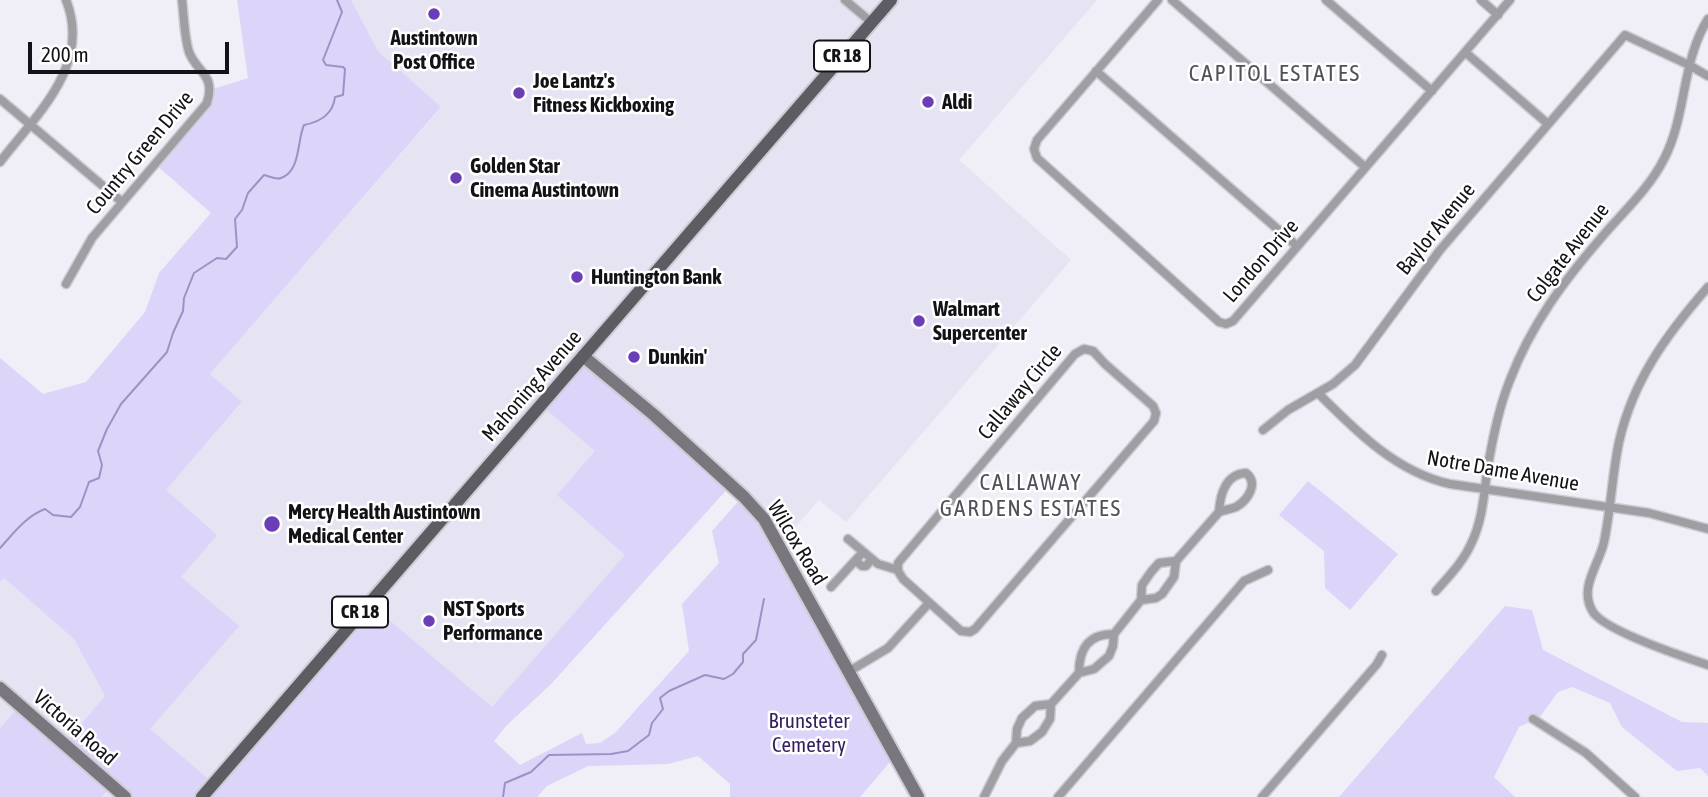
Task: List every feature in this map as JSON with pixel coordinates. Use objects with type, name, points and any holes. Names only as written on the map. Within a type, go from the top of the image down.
[{"type":"main road","name":"Mahoning Avenue","points":[[202,797],[891,0]]},
{"type":"street","points":[[0,162],[60,84],[71,59],[74,33],[66,0]]},
{"type":"street","name":"Country Green Drive","points":[[66,284],[85,247],[204,108],[209,95],[207,77],[192,58],[188,47],[182,0]]},
{"type":"street","points":[[845,0],[871,22]]},
{"type":"street","points":[[1158,0],[1096,71],[1297,246]]},
{"type":"street","points":[[1172,0],[1365,167]]},
{"type":"street","points":[[1326,0],[1432,91]]},
{"type":"street","points":[[1481,0],[1498,15]]},
{"type":"street","name":"London Drive","points":[[1096,71],[1037,140],[1034,149],[1037,158],[1222,324],[1233,321],[1510,0]]},
{"type":"street","name":"Colgate Avenue","points":[[1436,591],[1461,562],[1472,542],[1479,522],[1499,412],[1525,344],[1540,315],[1563,282],[1658,170],[1675,131],[1696,40],[1708,19]]},
{"type":"street","name":"Baylor Avenue","points":[[1263,430],[1288,410],[1333,384],[1355,365],[1440,250],[1625,35],[1689,65]]},
{"type":"street","points":[[1465,52],[1548,124]]},
{"type":"street","points":[[1689,65],[1708,76]]},
{"type":"street","points":[[0,99],[122,202]]},
{"type":"street","points":[[1708,287],[1665,338],[1636,391],[1619,444],[1601,554],[1588,588],[1588,597],[1594,612],[1610,627],[1708,665]]},
{"type":"street","name":"Callaway Circle","points":[[1078,351],[1093,351],[1153,406],[1156,413],[1154,421],[975,629],[970,632],[961,631],[903,579],[898,570],[900,559],[1078,351]]},
{"type":"street","name":"Wilcox Road","points":[[583,356],[654,415],[754,508],[772,531],[918,797]]},
{"type":"street","name":"Notre Dame Avenue","points":[[1318,393],[1376,446],[1405,468],[1437,481],[1666,516],[1708,527]]},
{"type":"street","points":[[1141,600],[1156,598],[1162,594],[1174,577],[1176,561],[1219,512],[1235,507],[1247,497],[1252,487],[1250,475],[1239,474],[1224,488],[1219,512]]},
{"type":"street","points":[[848,538],[871,560],[898,570]]},
{"type":"street","points":[[831,587],[863,552]]},
{"type":"street","points":[[856,561],[866,566],[871,560]]},
{"type":"street","points":[[1016,743],[1030,741],[1042,732],[1050,719],[1051,704],[1079,673],[1094,669],[1109,656],[1114,634],[1141,600],[1142,585],[1150,572],[1159,563],[1176,561]]},
{"type":"street","points":[[1058,797],[1244,581],[1268,570]]},
{"type":"street","points":[[848,672],[888,648],[929,603]]},
{"type":"street","points":[[1079,673],[1081,652],[1094,638],[1114,634]]},
{"type":"street","points":[[1262,797],[1382,655]]},
{"type":"street","name":"Victoria Road","points":[[0,688],[125,797]]},
{"type":"street","points":[[984,797],[1002,761],[1016,743],[1018,725],[1029,710],[1051,704]]},
{"type":"street","points":[[1533,719],[1586,753],[1634,797]]},
{"type":"shaded area","points":[[351,0],[1097,0],[959,160],[1071,260],[846,522],[819,500],[780,545],[772,531],[680,440],[595,451],[649,576],[551,684],[516,717],[202,797],[101,797],[111,786],[181,577],[166,490],[242,403],[210,374],[441,108],[378,51]]},
{"type":"shaded area","points":[[4,578],[74,639],[105,696],[64,744],[20,706],[0,728],[0,582]]},
{"type":"green space","name":"Brunsteter Cemetery","points":[[237,0],[351,0],[378,51],[441,107],[210,374],[242,402],[166,490],[217,535],[181,577],[239,626],[150,729],[213,783],[369,603],[492,707],[625,555],[557,495],[595,451],[541,405],[583,356],[731,485],[551,684],[507,725],[494,741],[520,765],[582,733],[586,744],[600,743],[615,733],[689,651],[682,604],[719,563],[712,531],[743,496],[754,508],[895,756],[860,797],[730,797],[730,784],[698,756],[668,764],[588,766],[547,786],[537,797],[125,797],[112,786],[101,797],[0,797],[0,728],[20,705],[64,744],[105,696],[74,639],[4,578],[0,582],[0,358],[43,394],[86,382],[145,312],[159,273],[211,213],[155,164],[204,108],[210,90],[248,78]]},
{"type":"green space","points":[[1308,481],[1398,554],[1350,610],[1325,588],[1324,551],[1279,515]]},
{"type":"green space","points":[[1505,606],[1532,610],[1543,650],[1682,722],[1708,723],[1708,776],[1700,768],[1677,771],[1622,727],[1610,703],[1572,687],[1558,692],[1539,718],[1519,727],[1494,777],[1515,797],[1339,797]]},
{"type":"waterway","points":[[0,548],[20,526],[38,512],[45,509],[53,515],[71,517],[80,507],[89,482],[99,478],[102,465],[98,451],[121,404],[167,352],[194,273],[217,258],[226,259],[237,247],[235,219],[242,210],[248,193],[264,175],[279,178],[292,169],[304,125],[325,116],[332,108],[335,97],[343,95],[345,69],[326,65],[323,60],[342,12],[337,0]]},
{"type":"waterway","points":[[503,797],[505,783],[531,772],[549,755],[611,754],[628,751],[649,735],[652,723],[663,709],[660,698],[669,691],[705,675],[724,679],[733,674],[743,662],[743,654],[756,640],[764,599]]},
{"type":"place","name":"Austintown Post Office","points":[[434,14]]},
{"type":"place","name":"Joe Lantz's Fitness Kickboxing","points":[[519,93]]},
{"type":"place","name":"Aldi","points":[[928,102]]},
{"type":"place","name":"Golden Star Cinema Austintown","points":[[456,178]]},
{"type":"place","name":"Huntington Bank","points":[[577,277]]},
{"type":"place","name":"Walmart Supercenter","points":[[919,321]]},
{"type":"place","name":"Dunkin'","points":[[634,357]]},
{"type":"place","name":"Mercy Health Austintown Medical Center","points":[[272,524]]},
{"type":"place","name":"NST Sports Performance","points":[[429,621]]},
{"type":"district","name":"CAPITOL ESTATES","points":[[1275,74]]},
{"type":"district","name":"CALLAWAY GARDENS ESTATES","points":[[1031,496]]}]
